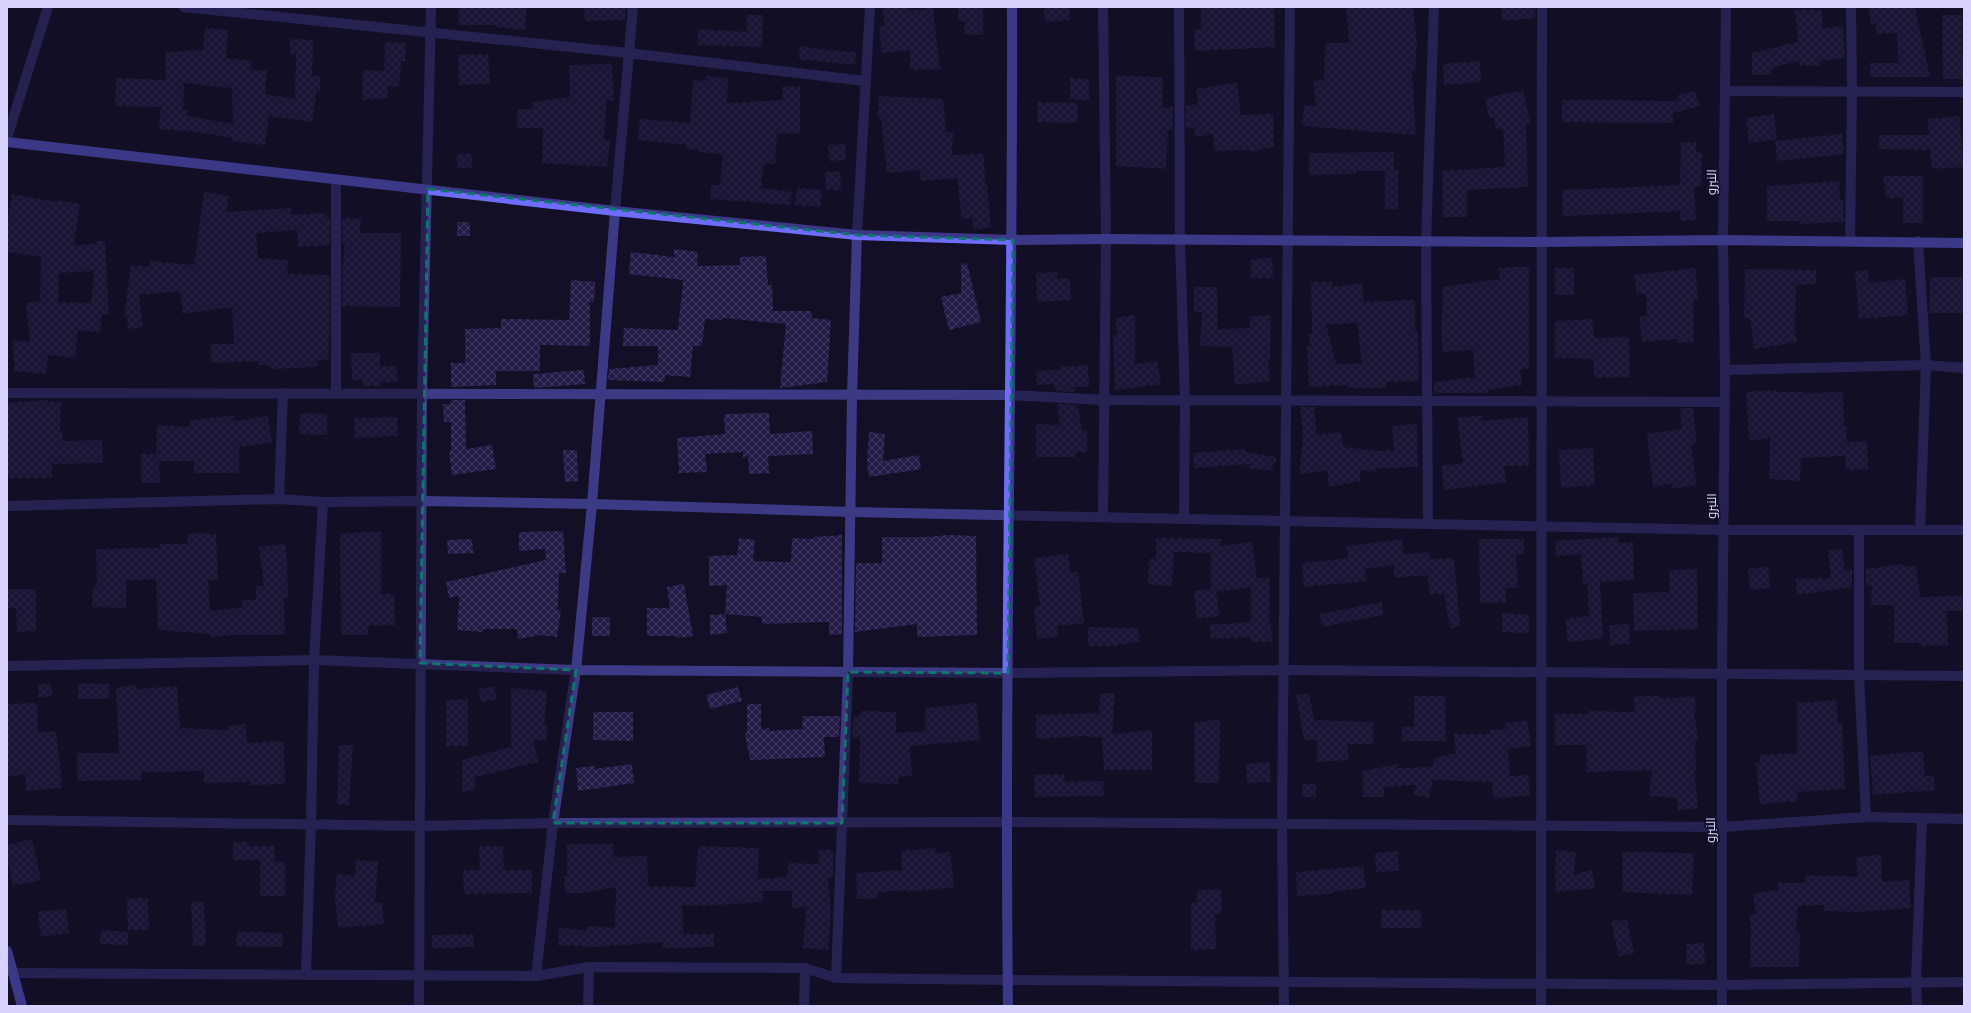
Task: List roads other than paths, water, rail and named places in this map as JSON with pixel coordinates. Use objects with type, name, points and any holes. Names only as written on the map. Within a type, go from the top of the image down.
[{"type":"street","points":[[7,138],[48,7]]},
{"type":"street","points":[[184,7],[628,53],[865,81]]},
{"type":"street","points":[[419,1006],[420,663],[423,501],[422,395],[432,7]]},
{"type":"street","points":[[536,976],[553,824],[576,670],[592,504],[628,53],[634,7]]},
{"type":"street","points":[[836,978],[848,672],[852,396],[857,235],[870,7]]},
{"type":"street","points":[[1008,1006],[1008,515],[1013,240],[1012,7]]},
{"type":"street","points":[[1103,7],[1106,239],[1103,516]]},
{"type":"street","points":[[1179,7],[1180,240],[1185,400],[1184,518]]},
{"type":"street","points":[[1284,1006],[1285,982],[1282,823],[1285,670],[1290,7]]},
{"type":"street","points":[[1428,523],[1426,242],[1434,7]]},
{"type":"street","points":[[1541,1006],[1542,7]]},
{"type":"street","name":"النبرو","points":[[1722,1006],[1722,672],[1725,402],[1723,240],[1726,7]]},
{"type":"street","points":[[1850,241],[1852,91],[1851,7]]},
{"type":"street","points":[[1726,91],[1964,92]]},
{"type":"street","points":[[7,142],[615,211],[857,235],[1013,240],[1106,239],[1426,242],[1723,240],[1918,241],[1964,243]]},
{"type":"street","points":[[336,179],[336,394]]},
{"type":"street","points":[[1918,241],[1926,365],[1920,529]]},
{"type":"street","points":[[1725,370],[1926,365],[1964,368]]},
{"type":"street","points":[[7,393],[283,393],[600,396],[1009,395],[1104,400],[1725,402]]},
{"type":"street","points":[[279,499],[283,393]]},
{"type":"street","points":[[7,506],[279,499],[323,502],[423,501],[592,504],[851,512],[1724,530],[1964,530]]},
{"type":"street","points":[[306,974],[314,660],[323,502]]},
{"type":"street","points":[[1859,530],[1859,674],[1866,817]]},
{"type":"street","points":[[7,666],[314,660],[576,670],[1008,673],[1285,670],[1722,672],[1964,676]]},
{"type":"street","points":[[7,820],[419,826],[1008,822],[1723,827],[1866,817],[1964,819]]},
{"type":"street","points":[[1917,1006],[1916,983],[1922,818]]},
{"type":"street","points":[[7,951],[22,1006]]},
{"type":"street","points":[[14,973],[536,976],[589,967],[805,968],[836,978],[1007,980],[1722,985],[1964,982]]},
{"type":"street","points":[[588,1006],[589,967]]},
{"type":"street","points":[[804,1006],[805,968]]}]
